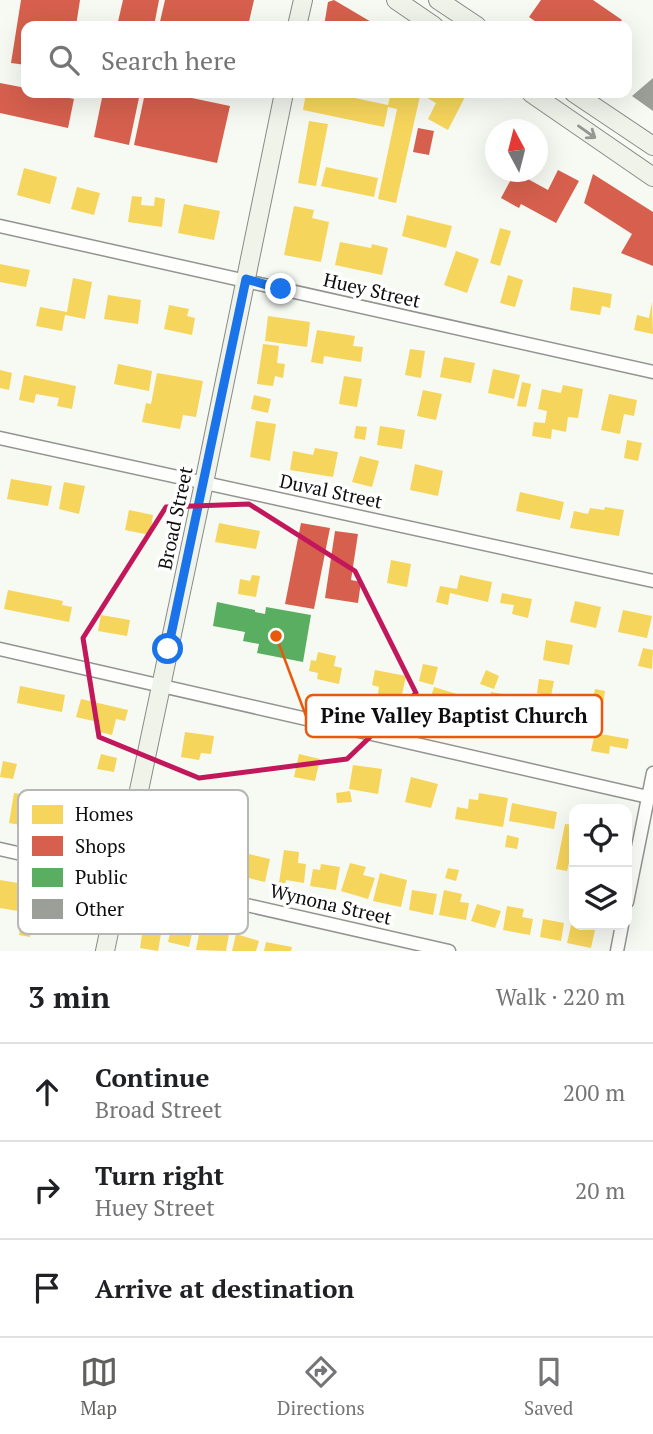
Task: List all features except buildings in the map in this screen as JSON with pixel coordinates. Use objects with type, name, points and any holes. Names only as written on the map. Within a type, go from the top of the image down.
[{"type":"street","points":[[298,21],[303,0]]},
{"type":"street","points":[[396,0],[427,21]]},
{"type":"street","points":[[438,0],[470,21]]},
{"type":"street","name":"Broad Street","points":[[138,790],[283,98]]},
{"type":"street","points":[[538,98],[653,177]]},
{"type":"street","points":[[581,98],[653,146]]},
{"type":"street","name":"Huey Street","points":[[0,226],[653,372]]},
{"type":"street","name":"Duval Street","points":[[0,438],[653,581]]},
{"type":"street","points":[[0,649],[648,797]]},
{"type":"street","points":[[632,877],[653,773]]},
{"type":"street","name":"Wynona Street","points":[[0,849],[18,853]]},
{"type":"street","name":"Wynona Street","points":[[248,904],[449,951]]},
{"type":"street","points":[[617,951],[621,930]]},
{"type":"highlighted area","points":[[249,504],[355,571],[416,693],[347,759],[199,778],[99,737],[83,638],[166,507]]},
{"type":"place","name":"Pine Valley Baptist Church","points":[[276,636]]},
{"type":"route","points":[[168,649],[246,279],[281,289]]}]
